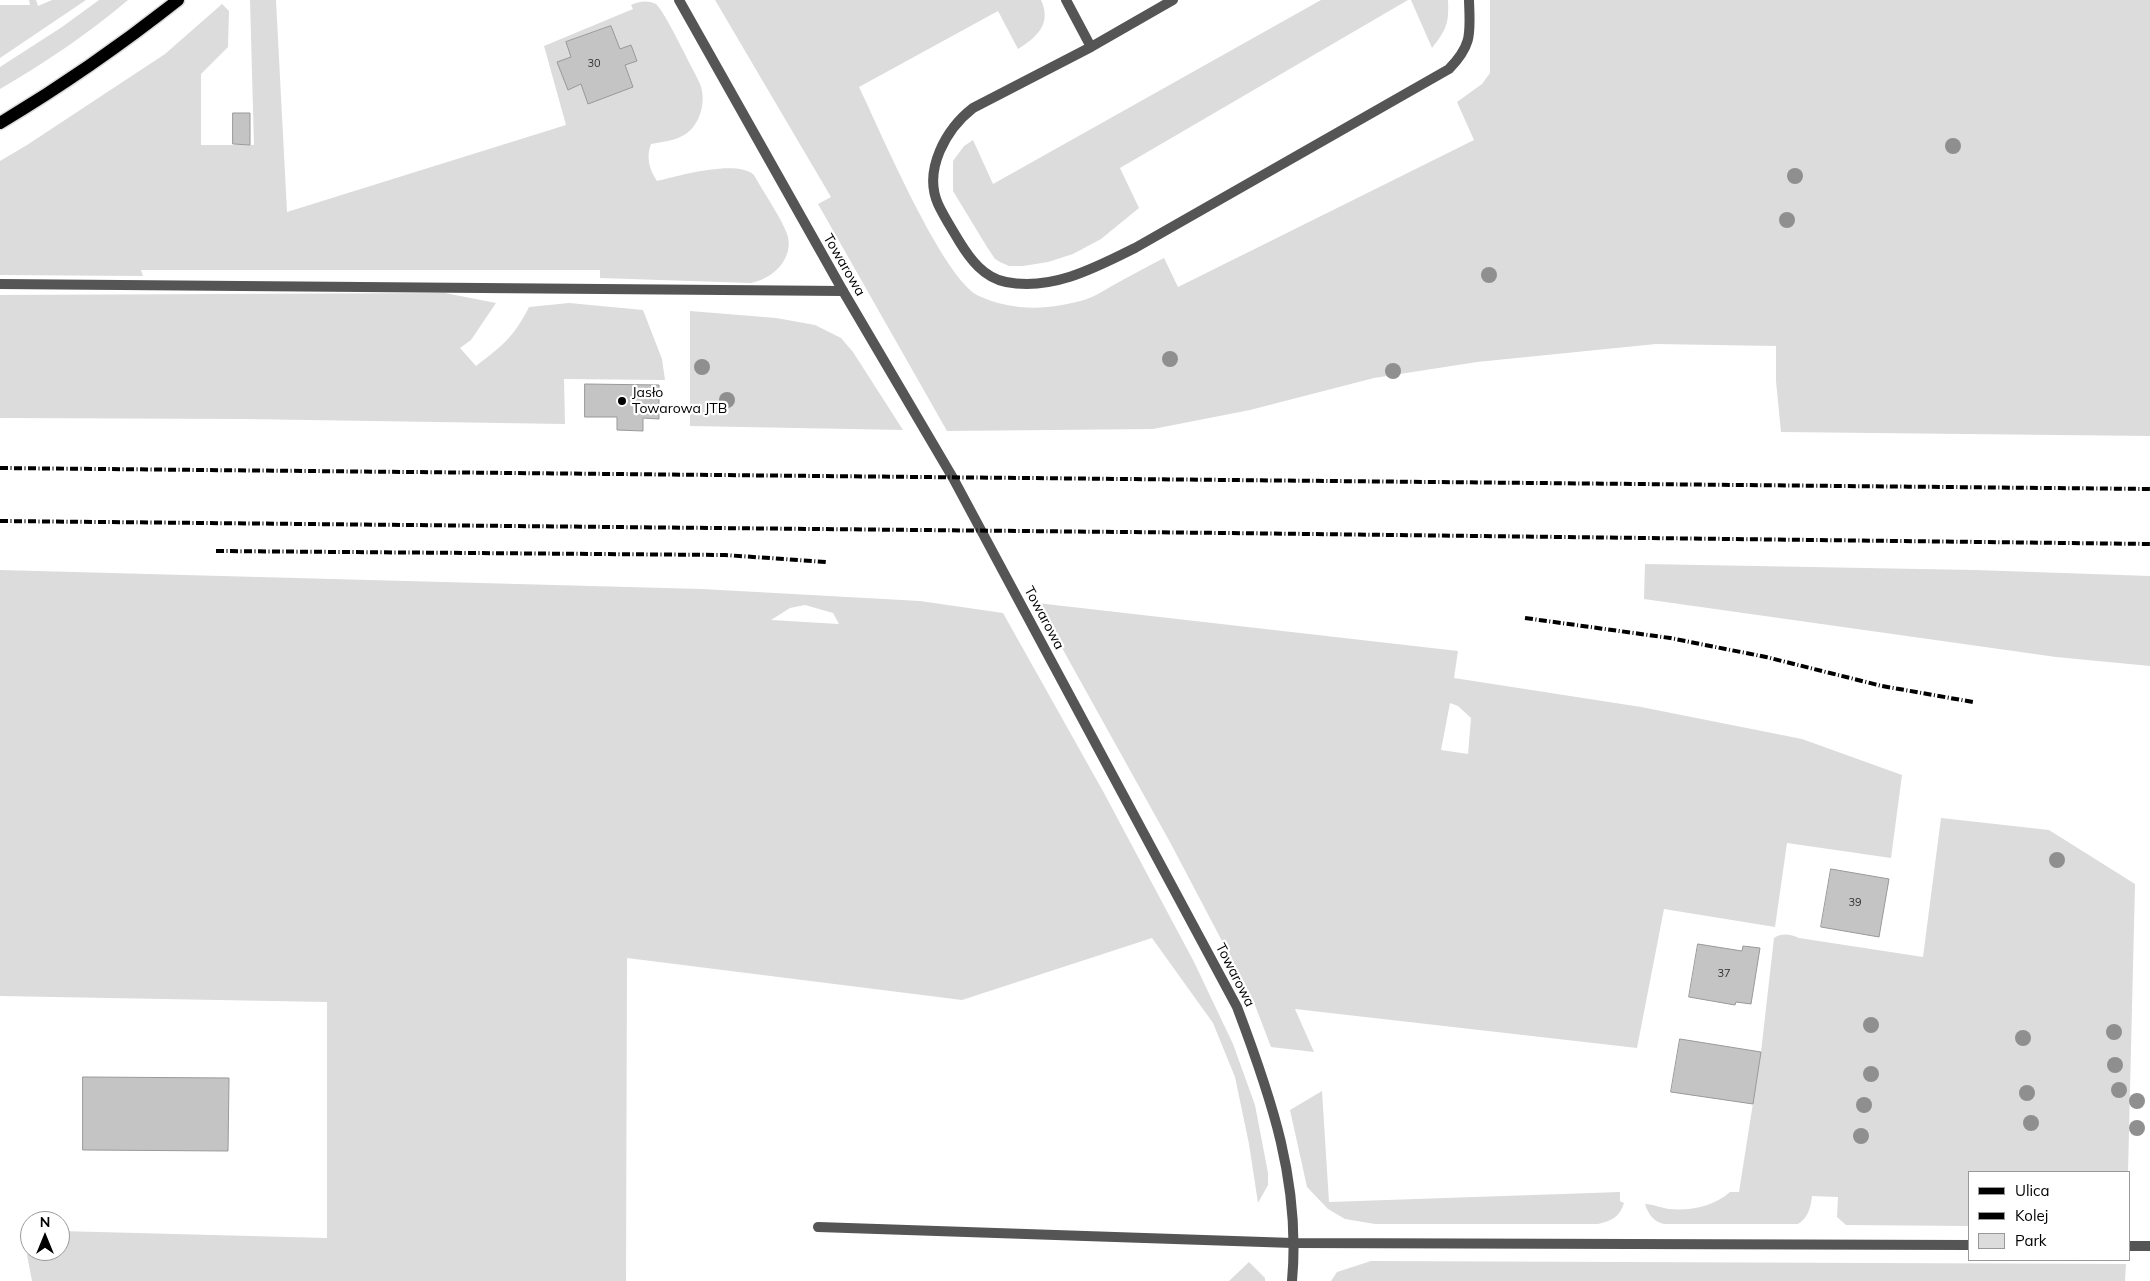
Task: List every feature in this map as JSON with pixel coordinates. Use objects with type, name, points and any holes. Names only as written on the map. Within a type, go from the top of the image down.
[{"type":"main road","points":[[0,123],[53,92],[142,29],[178,0]]},
{"type":"street","name":"Towarowa","points":[[679,0],[843,291],[952,478],[1237,1007],[1265,1083],[1290,1180],[1294,1243],[1292,1281]]},
{"type":"street","points":[[1066,0],[1091,47]]},
{"type":"street","points":[[1173,0],[1091,47],[974,108],[964,115],[947,136],[934,172],[934,188],[938,204],[966,251],[982,271],[1003,282],[1032,284],[1059,281],[1096,268],[1135,248],[1449,69],[1460,57],[1469,41],[1469,0]]},
{"type":"street","points":[[0,284],[843,291]]},
{"type":"street","points":[[818,1227],[1294,1243],[1968,1245]]},
{"type":"street","points":[[2130,1246],[2150,1246]]},
{"type":"green space","points":[[29,0],[36,0],[38,6],[52,0],[86,0],[0,58],[0,5],[30,5]]},
{"type":"green space","points":[[99,0],[128,0],[66,47],[0,89],[0,67],[62,27]]},
{"type":"green space","points":[[250,0],[276,0],[287,212],[566,125],[544,46],[633,9],[631,5],[640,2],[656,4],[663,13],[700,84],[703,98],[701,112],[690,131],[676,139],[651,144],[649,163],[652,172],[657,181],[707,170],[734,168],[746,170],[754,175],[786,231],[789,245],[784,261],[773,273],[751,283],[600,278],[600,270],[141,270],[143,276],[0,275],[0,161],[165,54],[222,4],[229,11],[228,47],[201,74],[201,145],[254,145]]},
{"type":"green space","points":[[715,0],[1041,0],[1045,16],[1044,23],[1037,35],[1018,49],[998,11],[859,87],[930,234],[964,284],[979,296],[992,301],[1005,305],[1033,308],[1074,303],[1087,299],[1164,258],[1178,287],[1474,140],[1457,102],[1482,84],[1490,73],[1490,0],[2150,0],[2150,436],[1781,432],[1776,381],[1776,346],[1656,344],[1477,362],[1374,378],[1250,410],[1153,429],[947,431],[818,204],[831,197]]},
{"type":"green space","points":[[1321,0],[1408,0],[1120,168],[1139,208],[1101,239],[1073,254],[1048,262],[1009,266],[995,259],[953,191],[953,161],[964,146],[973,140],[993,184]]},
{"type":"green space","points":[[1411,0],[1448,0],[1446,26],[1432,48]]},
{"type":"green space","points":[[445,293],[496,303],[471,340],[460,348],[476,366],[507,340],[529,307],[569,303],[643,310],[662,359],[665,380],[564,379],[565,424],[244,419],[0,418],[0,295]]},
{"type":"green space","points":[[690,311],[776,318],[815,325],[841,338],[853,352],[903,430],[690,426]]},
{"type":"green space","points":[[1645,564],[1975,570],[2150,576],[2150,666],[2056,657],[1644,599]]},
{"type":"green space","points":[[0,570],[702,589],[920,601],[1003,613],[1104,793],[1194,962],[1233,1044],[1255,1105],[1268,1173],[1268,1185],[1258,1203],[1249,1144],[1235,1077],[1213,1023],[1152,938],[962,1000],[627,958],[626,1281],[32,1281],[28,1261],[70,1261],[70,1231],[327,1238],[327,1002],[0,996]],"holes":[[[805,605],[833,613],[839,624],[771,620],[790,608]]]},
{"type":"green space","points":[[1037,603],[1458,651],[1454,678],[1641,707],[1802,739],[1902,775],[1891,858],[1787,843],[1775,927],[1664,909],[1637,1048],[1295,1009],[1314,1052],[1271,1047],[1253,1000],[1171,844]],"holes":[[[1450,703],[1458,706],[1471,718],[1468,754],[1441,750]]]},
{"type":"green space","points":[[1941,818],[2049,830],[2135,884],[2128,1171],[1968,1171],[1968,1226],[1846,1225],[1837,1217],[1838,1197],[1812,1196],[1808,1212],[1798,1224],[1664,1224],[1654,1219],[1645,1204],[1669,1209],[1701,1207],[1716,1201],[1730,1192],[1739,1192],[1761,1052],[1774,938],[1780,935],[1789,935],[1923,957]]},
{"type":"green space","points":[[1322,1091],[1329,1202],[1620,1192],[1620,1201],[1624,1203],[1620,1212],[1614,1218],[1598,1224],[1375,1224],[1345,1219],[1328,1209],[1307,1187],[1290,1110]]},
{"type":"green space","points":[[1371,1261],[2126,1264],[2125,1281],[1331,1281],[1337,1272]]},
{"type":"green space","points":[[1249,1262],[1265,1278],[1265,1281],[1229,1281]]},
{"type":"building","points":[[611,26],[620,49],[631,45],[637,61],[625,65],[633,87],[588,104],[581,84],[568,90],[557,62],[571,57],[566,42]]},
{"type":"building","points":[[233,113],[250,113],[250,145],[233,144]]},
{"type":"building","name":"Jasło Towarowa JTB","points":[[585,384],[659,385],[659,419],[643,418],[643,431],[617,430],[617,417],[585,417]]},
{"type":"building","points":[[1831,869],[1889,879],[1879,937],[1821,927]]},
{"type":"building","points":[[1698,944],[1742,951],[1743,946],[1760,948],[1751,1004],[1736,1002],[1735,1005],[1689,997]]},
{"type":"building","points":[[1680,1039],[1761,1052],[1753,1104],[1671,1092]]},
{"type":"building","points":[[83,1077],[229,1078],[228,1151],[83,1150]]},
{"type":"railway","points":[[0,468],[2150,489]]},
{"type":"railway","points":[[0,521],[2150,544]]},
{"type":"railway","points":[[216,551],[725,555],[826,562]]},
{"type":"railway","points":[[1525,618],[1670,638],[1766,657],[1882,686],[1973,702]]},
{"type":"place","name":"Jasło Towarowa JTB","points":[[622,401]]}]
